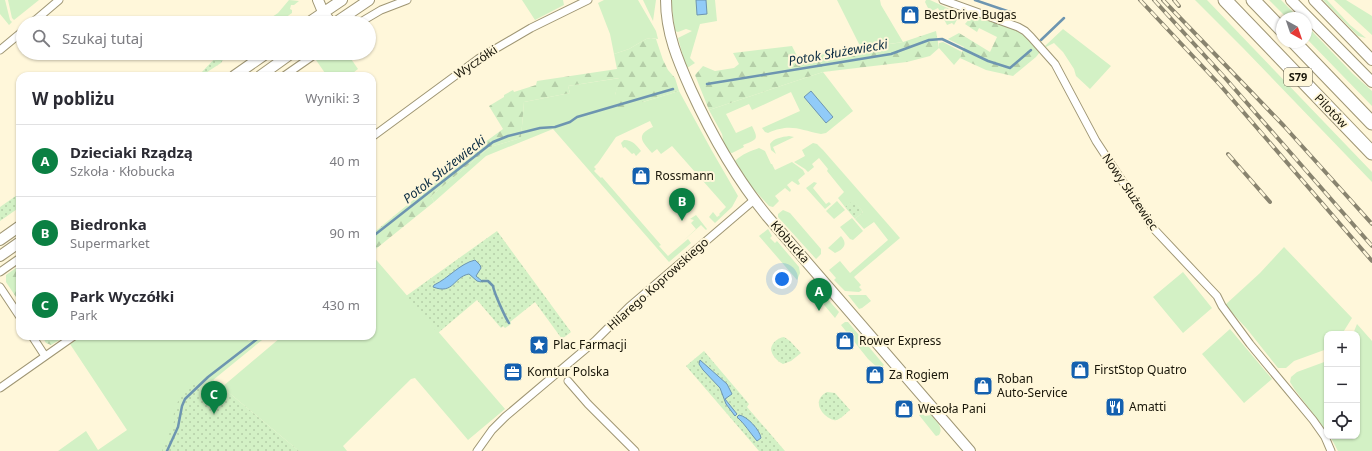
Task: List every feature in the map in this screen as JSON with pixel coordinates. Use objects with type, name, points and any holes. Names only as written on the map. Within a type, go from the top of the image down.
[{"type":"highway","name":"Pilotów","points":[[1224,0],[1372,153]]},
{"type":"highway","points":[[1253,0],[1276,24]]},
{"type":"highway","name":"Pilotów","points":[[1300,48],[1372,123]]},
{"type":"street","points":[[41,16],[60,0]]},
{"type":"street","points":[[310,0],[326,16]]},
{"type":"street","points":[[318,0],[323,12]]},
{"type":"street","points":[[318,16],[342,0]]},
{"type":"street","points":[[345,16],[369,0]]},
{"type":"street","points":[[371,16],[381,10],[406,0]]},
{"type":"street","name":"Kłobucka","points":[[666,0],[666,14],[670,37],[677,57],[701,112],[726,160],[754,200],[970,451]]},
{"type":"street","name":"Nowy Służewiec","points":[[943,0],[968,10],[1001,20],[1025,31],[1054,64],[1096,141],[1153,228],[1217,296],[1222,306],[1250,344],[1325,436],[1331,451]]},
{"type":"street","points":[[1291,0],[1372,82]]},
{"type":"street","points":[[1314,0],[1372,60]]},
{"type":"street","name":"Wyczółki","points":[[376,134],[478,59],[531,28],[584,1]]},
{"type":"street","points":[[0,50],[16,37]]},
{"type":"street","points":[[240,72],[257,60]]},
{"type":"street","points":[[266,72],[282,60]]},
{"type":"street","points":[[290,72],[307,60]]},
{"type":"street","name":"Hilarego Koprowskiego","points":[[477,451],[492,430],[505,417],[595,341],[629,307],[754,200]]},
{"type":"street","points":[[0,240],[16,229]]},
{"type":"street","points":[[0,256],[16,245]]},
{"type":"street","points":[[0,272],[16,261]]},
{"type":"street","points":[[0,287],[16,311]]},
{"type":"street","points":[[35,340],[45,356]]},
{"type":"street","points":[[0,388],[68,340]]},
{"type":"street","points":[[568,381],[588,404],[635,451]]},
{"type":"green space","points":[[0,0],[5,0],[10,20],[12,22],[9,25],[0,14]]},
{"type":"green space","points":[[8,0],[39,0],[19,16],[16,16],[14,20],[12,18]]},
{"type":"green space","points":[[289,0],[299,1],[294,5],[291,5],[290,9],[292,10],[292,13],[288,16],[274,16]]},
{"type":"green space","points":[[522,0],[563,0],[564,5],[535,20]]},
{"type":"green space","points":[[604,0],[638,0],[656,31],[658,39],[646,39],[629,49],[614,54],[610,34],[598,3]]},
{"type":"green space","points":[[643,0],[656,0],[653,21]]},
{"type":"green space","points":[[671,0],[715,0],[717,21],[700,24],[690,58],[695,63],[687,68],[678,38],[692,31],[686,29],[678,32],[675,31]]},
{"type":"green space","points":[[837,0],[880,0],[881,5],[903,42],[861,48]]},
{"type":"green space","points":[[926,0],[930,0],[954,11],[959,16],[954,25],[952,23],[947,25],[938,8],[930,12],[925,2]]},
{"type":"green space","points":[[1195,0],[1207,0],[1372,172],[1372,182],[1244,49]]},
{"type":"green space","points":[[1269,0],[1281,0],[1293,12],[1281,12]]},
{"type":"green space","points":[[1323,0],[1327,0],[1350,25],[1366,38],[1358,36]]},
{"type":"green space","points":[[1334,0],[1346,0],[1372,16],[1372,35]]},
{"type":"green space","points":[[970,18],[984,19],[1008,26],[1031,41],[1040,52],[1013,76],[986,70],[960,58],[964,47],[948,39],[959,33],[990,52],[997,37],[979,28],[977,32],[965,24]]},
{"type":"green space","points":[[1063,29],[1111,66],[1090,89],[1076,76],[1074,69],[1063,52],[1054,43],[1046,47],[1045,46]]},
{"type":"green space","points":[[936,31],[939,48],[930,56],[907,62],[823,72],[709,110],[695,75],[703,66],[715,71],[734,68],[739,64],[733,53],[792,46],[798,58],[903,42]]},
{"type":"green space","points":[[1312,31],[1353,74],[1372,91],[1372,106],[1312,44]]},
{"type":"green space","points":[[646,39],[656,39],[663,60],[668,70],[675,78],[679,91],[616,110],[615,95],[619,78],[568,86],[570,93],[524,102],[521,138],[490,147],[431,196],[434,202],[376,249],[376,231],[473,151],[503,129],[489,106],[513,90],[514,92],[536,85],[537,81],[617,69],[614,54],[629,49]]},
{"type":"green space","points":[[943,42],[962,52],[960,58],[954,65],[939,48],[939,43]]},
{"type":"green space","points":[[213,60],[223,60],[221,63],[207,72],[202,72]]},
{"type":"green space","points":[[316,60],[352,60],[358,69],[354,72],[324,72]]},
{"type":"green space","points":[[823,72],[853,111],[826,133],[821,134],[795,128],[783,128],[768,133],[762,128],[800,111],[791,92],[752,110],[749,104],[726,114],[736,133],[752,126],[756,137],[754,140],[743,145],[744,147],[732,153],[728,152],[724,144],[722,134],[709,110]]},
{"type":"green space","points":[[620,78],[615,95],[643,102],[679,91],[738,196],[732,207],[715,223],[709,217],[713,212],[717,217],[726,207],[672,146],[661,154],[657,149],[652,153],[648,149],[643,142],[642,136],[647,130],[653,127],[650,121],[616,137],[594,167],[596,169],[594,171],[601,178],[602,177],[661,245],[659,246],[668,256],[688,239],[691,243],[669,262],[553,129],[486,156],[434,202],[431,196],[490,147],[521,138],[524,102],[570,93],[568,86]]},
{"type":"green space","points":[[789,136],[794,137],[773,147],[776,154],[771,150],[770,144],[774,140]]},
{"type":"green space","points":[[624,140],[632,142],[641,151],[636,156],[634,153],[632,154],[625,147],[623,148],[621,143]]},
{"type":"green space","points":[[813,143],[817,144],[823,150],[900,238],[854,277],[861,285],[859,287],[862,290],[859,292],[845,291],[834,280],[836,278],[829,270],[840,261],[850,273],[888,240],[874,222],[864,229],[855,219],[863,212],[854,201],[845,207],[838,198],[844,192],[827,171],[828,169],[819,158],[812,164],[814,167],[808,172],[794,162],[805,156],[802,150]]},
{"type":"green space","points":[[759,148],[765,151],[775,170],[792,162],[803,170],[805,174],[798,180],[800,184],[798,185],[792,181],[787,185],[791,190],[790,192],[785,188],[775,196],[779,201],[773,207],[769,206],[751,186],[735,164],[735,161],[741,156]]},
{"type":"green space","points":[[814,182],[817,183],[813,188],[826,204],[829,202],[831,204],[825,209],[806,188]]},
{"type":"green space","points":[[16,196],[16,210],[0,221],[0,207]]},
{"type":"green space","points":[[854,200],[863,212],[855,219],[845,207]]},
{"type":"green space","points":[[837,201],[845,210],[834,219],[826,211]]},
{"type":"green space","points":[[783,210],[790,213],[821,249],[821,254],[816,259],[778,217],[778,214]]},
{"type":"green space","points":[[696,215],[707,229],[706,230],[701,225],[682,242],[696,229],[691,223],[694,220],[690,219]]},
{"type":"green space","points":[[852,218],[863,231],[853,240],[850,239],[840,227]]},
{"type":"green space","points":[[768,229],[772,236],[770,238],[775,243],[777,241],[799,267],[800,273],[797,280],[759,236]]},
{"type":"green space","points":[[497,231],[571,332],[562,339],[535,302],[510,322],[511,324],[505,328],[503,326],[501,328],[477,300],[438,333],[406,296]]},
{"type":"green space","points":[[841,236],[845,244],[841,250],[835,253],[828,248]]},
{"type":"green space","points":[[1284,247],[1352,318],[1344,331],[1324,331],[1324,350],[1294,361],[1286,368],[1278,368],[1247,329],[1225,305],[1260,273]]},
{"type":"green space","points":[[376,260],[505,409],[468,440],[415,378],[411,379],[343,446],[347,451],[299,451],[222,387],[278,340],[376,340]]},
{"type":"green space","points":[[16,268],[16,297],[6,282],[6,275]]},
{"type":"green space","points":[[1183,272],[1212,308],[1183,333],[1153,297]]},
{"type":"green space","points":[[813,286],[820,295],[824,295],[839,312],[835,318],[810,288]]},
{"type":"green space","points":[[848,295],[866,295],[871,301],[859,309]]},
{"type":"green space","points":[[848,322],[884,365],[879,369],[868,359],[841,325]]},
{"type":"green space","points":[[1357,324],[1372,341],[1372,451],[1338,451],[1332,439],[1360,439],[1360,331],[1354,331]]},
{"type":"green space","points":[[1230,329],[1272,379],[1244,403],[1202,354]]},
{"type":"green space","points":[[784,337],[801,353],[791,361],[783,364],[775,358],[771,349],[775,341]]},
{"type":"green space","points":[[44,340],[59,340],[51,345],[46,343]]},
{"type":"green space","points":[[76,340],[262,340],[191,398],[171,451],[58,451],[86,431],[98,450],[127,430],[70,344]]},
{"type":"green space","points":[[704,351],[749,404],[747,407],[785,451],[759,451],[686,366]]},
{"type":"green space","points":[[1324,362],[1324,428],[1290,382],[1291,377],[1297,372]]},
{"type":"green space","points":[[213,380],[299,451],[162,451],[175,419],[173,418],[174,412],[180,398],[195,383],[201,390]]},
{"type":"green space","points":[[827,392],[835,393],[850,410],[837,420],[833,420],[825,415],[819,406],[821,396]]},
{"type":"green space","points":[[920,412],[925,416],[931,415],[937,422],[941,429],[939,435],[935,435],[919,415]]},
{"type":"water","points":[[696,0],[706,0],[707,14],[697,15]]},
{"type":"water","points":[[811,91],[833,117],[826,123],[804,97]]},
{"type":"water","points":[[475,260],[481,268],[476,276],[482,281],[481,282],[477,281],[469,274],[460,278],[453,285],[445,289],[433,287],[459,268]]},
{"type":"water","points":[[700,360],[727,384],[732,394],[725,399],[737,414],[735,416],[726,404],[720,388],[699,364]]},
{"type":"water","points":[[739,415],[746,418],[753,424],[761,438],[757,441],[737,417]]},
{"type":"waterway","points":[[975,0],[1013,13]]},
{"type":"waterway","name":"Potok Służewiecki","points":[[1041,40],[1064,18]]},
{"type":"waterway","name":"Potok Służewiecki","points":[[707,84],[891,54],[929,40],[942,39],[988,61],[1010,68],[1031,50]]},
{"type":"waterway","name":"Potok Służewiecki","points":[[376,234],[493,142],[508,136],[540,128],[555,127],[570,122],[577,117],[673,89]]},
{"type":"waterway","points":[[482,281],[488,281],[493,286],[500,306],[509,323]]},
{"type":"waterway","name":"Potok Służewiecki","points":[[167,451],[178,427],[182,406],[185,399],[208,377],[256,340]]},
{"type":"railway","points":[[1140,0],[1220,85],[1372,261]]},
{"type":"railway","points":[[1154,0],[1226,79],[1372,246]]},
{"type":"railway","points":[[1163,0],[1284,126],[1372,224]]},
{"type":"railway","points":[[1174,0],[1179,6]]},
{"type":"railway","points":[[1228,154],[1270,202]]},
{"type":"place","name":"BestDrive Bugas","points":[[910,15]]},
{"type":"place","name":"Rossmann","points":[[641,176]]},
{"type":"place","name":"Biedronka","points":[[682,221]]},
{"type":"place","name":"Dzieciaki Rządzą","points":[[819,311]]},
{"type":"place","name":"Rower Express","points":[[845,341]]},
{"type":"place","name":"Plac Farmacji","points":[[539,345]]},
{"type":"place","name":"FirstStop Quatro","points":[[1080,370]]},
{"type":"place","name":"Komtur Polska","points":[[513,372]]},
{"type":"place","name":"Za Rogiem","points":[[875,375]]},
{"type":"place","name":"Roban Auto-Service","points":[[983,386]]},
{"type":"place","name":"Amatti","points":[[1115,407]]},
{"type":"place","name":"Wesoła Pani","points":[[904,409]]},
{"type":"place","name":"Park Wyczółki","points":[[214,414]]}]
